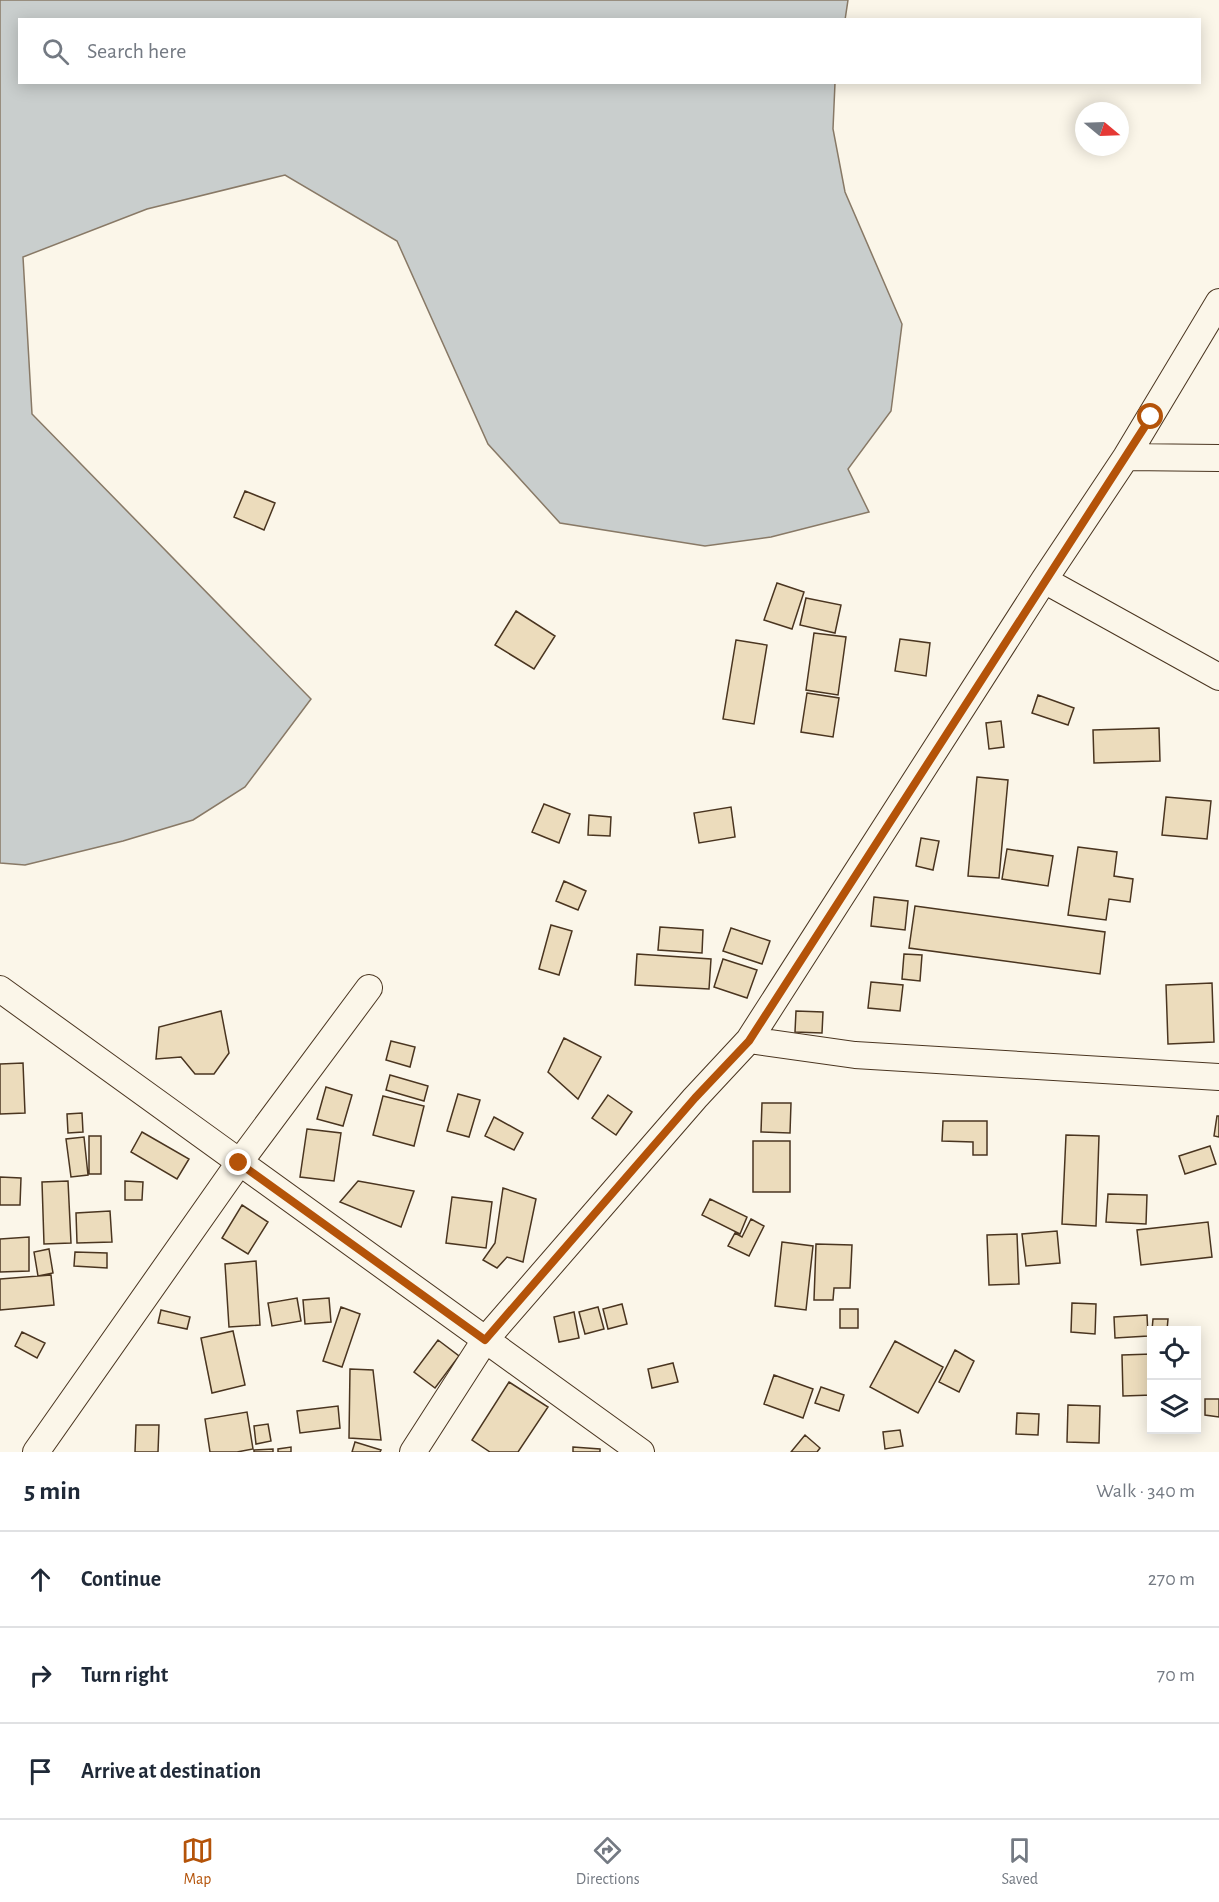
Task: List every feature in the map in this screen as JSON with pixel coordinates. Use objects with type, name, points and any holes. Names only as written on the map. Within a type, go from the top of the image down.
[{"type":"street","points":[[412,1452],[485,1340],[695,1098],[749,1041],[1044,580],[1126,457],[1219,302]]},
{"type":"street","points":[[1126,457],[1219,458]]},
{"type":"street","points":[[1044,580],[1219,677]]},
{"type":"street","points":[[36,1452],[239,1163],[369,988]]},
{"type":"street","points":[[0,989],[641,1452]]},
{"type":"street","points":[[749,1041],[855,1055],[1219,1077]]},
{"type":"shaded area","points":[[0,0],[848,0],[845,18],[18,18],[18,84],[835,84],[833,129],[845,192],[902,324],[891,411],[848,469],[869,512],[771,537],[705,546],[560,523],[488,444],[397,241],[285,175],[147,209],[23,257],[32,414],[311,699],[245,787],[193,820],[123,841],[25,865],[0,863]]},
{"type":"building","points":[[245,491],[275,503],[264,530],[234,517]]},
{"type":"building","points":[[777,583],[804,592],[792,629],[764,620]]},
{"type":"building","points":[[806,598],[841,605],[835,633],[800,625]]},
{"type":"building","points":[[516,611],[555,636],[534,669],[495,645]]},
{"type":"building","points":[[814,633],[846,637],[838,695],[806,690]]},
{"type":"building","points":[[900,639],[930,643],[926,676],[895,671]]},
{"type":"building","points":[[736,640],[767,645],[754,724],[723,719]]},
{"type":"building","points":[[807,693],[839,698],[833,737],[801,732]]},
{"type":"building","points":[[1038,695],[1074,708],[1068,725],[1032,713]]},
{"type":"building","points":[[1001,721],[1004,747],[989,749],[986,723]]},
{"type":"building","points":[[1159,728],[1160,761],[1094,763],[1093,730]]},
{"type":"building","points":[[977,777],[1008,780],[999,878],[968,876]]},
{"type":"building","points":[[1166,797],[1211,801],[1207,839],[1162,835]]},
{"type":"building","points":[[544,804],[570,814],[559,843],[532,832]]},
{"type":"building","points":[[731,807],[735,837],[699,843],[694,813]]},
{"type":"building","points":[[589,815],[611,817],[610,836],[588,835]]},
{"type":"building","points":[[921,838],[939,841],[933,870],[916,866]]},
{"type":"building","points":[[1078,847],[1117,852],[1114,876],[1133,879],[1130,902],[1109,899],[1106,920],[1068,915]]},
{"type":"building","points":[[1007,849],[1053,856],[1048,886],[1002,879]]},
{"type":"building","points":[[564,881],[586,891],[578,910],[556,901]]},
{"type":"building","points":[[874,897],[908,901],[905,930],[871,926]]},
{"type":"building","points":[[915,906],[1105,932],[1100,974],[909,948]]},
{"type":"building","points":[[551,925],[572,931],[559,975],[539,969]]},
{"type":"building","points":[[660,927],[703,930],[702,953],[658,950]]},
{"type":"building","points":[[731,928],[770,941],[762,964],[723,951]]},
{"type":"building","points":[[637,954],[711,959],[709,989],[635,985]]},
{"type":"building","points":[[904,954],[922,955],[920,981],[902,979]]},
{"type":"building","points":[[723,959],[757,970],[747,998],[714,987]]},
{"type":"building","points":[[871,982],[903,985],[900,1011],[868,1008]]},
{"type":"building","points":[[1212,983],[1214,1042],[1168,1044],[1166,985]]},
{"type":"building","points":[[221,1011],[229,1053],[214,1074],[195,1074],[181,1057],[156,1059],[159,1027]]},
{"type":"building","points":[[796,1011],[823,1012],[822,1033],[795,1032]]},
{"type":"building","points":[[564,1038],[601,1057],[578,1099],[548,1072]]},
{"type":"building","points":[[391,1041],[415,1047],[410,1067],[386,1060]]},
{"type":"building","points":[[23,1063],[25,1113],[0,1114],[0,1064]]},
{"type":"building","points":[[390,1075],[428,1086],[424,1101],[386,1090]]},
{"type":"building","points":[[326,1087],[352,1095],[343,1126],[317,1119]]},
{"type":"building","points":[[458,1094],[480,1100],[469,1137],[447,1131]]},
{"type":"building","points":[[608,1095],[632,1112],[616,1135],[592,1118]]},
{"type":"building","points":[[383,1096],[424,1106],[414,1146],[373,1135]]},
{"type":"building","points":[[762,1103],[791,1103],[790,1133],[761,1132]]},
{"type":"building","points":[[82,1113],[83,1132],[68,1133],[67,1114]]},
{"type":"building","points":[[1217,1116],[1219,1116],[1219,1137],[1214,1136]]},
{"type":"building","points":[[494,1117],[523,1133],[514,1150],[485,1136]]},
{"type":"building","points":[[943,1121],[987,1121],[987,1155],[973,1155],[973,1142],[942,1141]]},
{"type":"building","points":[[307,1129],[341,1133],[334,1181],[300,1177]]},
{"type":"building","points":[[142,1132],[189,1159],[177,1179],[131,1152]]},
{"type":"building","points":[[1066,1135],[1099,1136],[1096,1226],[1062,1224]]},
{"type":"building","points":[[89,1136],[101,1136],[101,1174],[89,1174]]},
{"type":"building","points":[[84,1137],[88,1175],[71,1177],[66,1139]]},
{"type":"building","points":[[753,1141],[790,1141],[790,1192],[753,1192]]},
{"type":"building","points":[[1210,1146],[1216,1164],[1185,1174],[1179,1156]]},
{"type":"building","points":[[0,1177],[21,1178],[20,1205],[0,1205]]},
{"type":"building","points":[[68,1181],[71,1243],[44,1244],[42,1182]]},
{"type":"building","points":[[125,1181],[143,1182],[142,1200],[125,1200]]},
{"type":"building","points":[[358,1181],[414,1191],[401,1227],[340,1202]]},
{"type":"building","points":[[503,1188],[536,1199],[523,1262],[507,1257],[497,1268],[483,1260],[495,1243]]},
{"type":"building","points":[[1108,1194],[1147,1195],[1146,1224],[1106,1222]]},
{"type":"building","points":[[452,1197],[492,1202],[486,1248],[446,1243]]},
{"type":"building","points":[[710,1199],[747,1217],[740,1234],[702,1215]]},
{"type":"building","points":[[242,1205],[268,1222],[248,1254],[222,1238]]},
{"type":"building","points":[[110,1211],[112,1242],[77,1243],[76,1213]]},
{"type":"building","points":[[751,1219],[764,1226],[749,1256],[728,1246],[735,1233],[742,1237]]},
{"type":"building","points":[[1208,1222],[1212,1257],[1141,1265],[1137,1230]]},
{"type":"building","points":[[1057,1231],[1060,1263],[1026,1266],[1022,1234]]},
{"type":"building","points":[[1017,1234],[1019,1284],[989,1285],[987,1235]]},
{"type":"building","points":[[29,1237],[29,1271],[0,1272],[0,1239]]},
{"type":"building","points":[[782,1242],[813,1246],[806,1310],[775,1306]]},
{"type":"building","points":[[816,1244],[852,1245],[850,1288],[834,1288],[833,1300],[814,1300]]},
{"type":"building","points":[[49,1249],[53,1273],[38,1276],[34,1252]]},
{"type":"building","points":[[75,1252],[107,1253],[107,1268],[74,1266]]},
{"type":"building","points":[[256,1261],[260,1325],[229,1327],[225,1264]]},
{"type":"building","points":[[51,1275],[54,1305],[0,1310],[0,1279]]},
{"type":"building","points":[[297,1298],[301,1321],[272,1326],[268,1303]]},
{"type":"building","points":[[329,1298],[331,1322],[305,1324],[303,1300]]},
{"type":"building","points":[[1072,1303],[1096,1304],[1095,1334],[1071,1332]]},
{"type":"building","points":[[622,1304],[627,1324],[608,1329],[603,1309]]},
{"type":"building","points":[[341,1307],[360,1314],[342,1367],[323,1361]]},
{"type":"building","points":[[598,1307],[604,1329],[585,1334],[579,1312]]},
{"type":"building","points":[[840,1309],[858,1309],[858,1328],[840,1328]]},
{"type":"building","points":[[161,1310],[190,1317],[187,1329],[158,1323]]},
{"type":"building","points":[[574,1312],[579,1338],[559,1342],[554,1317]]},
{"type":"building","points":[[1147,1315],[1147,1336],[1115,1338],[1114,1317]]},
{"type":"building","points":[[1153,1319],[1168,1319],[1167,1326],[1152,1326]]},
{"type":"building","points":[[233,1331],[245,1385],[212,1393],[201,1338]]},
{"type":"building","points":[[22,1332],[45,1343],[37,1358],[15,1346]]},
{"type":"building","points":[[438,1340],[459,1356],[435,1388],[414,1372]]},
{"type":"building","points":[[895,1341],[943,1367],[918,1413],[870,1387]]},
{"type":"building","points":[[955,1350],[974,1361],[959,1392],[939,1382]]},
{"type":"building","points":[[1147,1354],[1147,1395],[1123,1396],[1122,1355]]},
{"type":"building","points":[[673,1363],[678,1382],[652,1388],[648,1369]]},
{"type":"building","points":[[350,1369],[373,1370],[381,1440],[349,1438]]},
{"type":"building","points":[[774,1375],[813,1389],[803,1418],[764,1404]]},
{"type":"building","points":[[509,1382],[548,1407],[518,1452],[490,1452],[472,1440]]},
{"type":"building","points":[[821,1387],[844,1395],[839,1411],[815,1403]]},
{"type":"building","points":[[1205,1399],[1219,1399],[1219,1417],[1205,1415]]},
{"type":"building","points":[[1068,1405],[1100,1406],[1099,1443],[1067,1442]]},
{"type":"building","points":[[338,1406],[340,1428],[300,1433],[297,1411]]},
{"type":"building","points":[[247,1412],[253,1449],[237,1452],[210,1452],[205,1419]]},
{"type":"building","points":[[1017,1413],[1039,1414],[1038,1435],[1016,1434]]},
{"type":"building","points":[[268,1424],[271,1441],[256,1444],[254,1426]]},
{"type":"building","points":[[136,1425],[159,1425],[158,1452],[135,1452]]},
{"type":"building","points":[[900,1430],[903,1446],[885,1449],[883,1432]]},
{"type":"building","points":[[805,1435],[820,1448],[817,1452],[791,1452]]},
{"type":"building","points":[[355,1442],[381,1450],[380,1452],[352,1452]]},
{"type":"building","points":[[291,1447],[291,1452],[278,1452],[278,1449]]},
{"type":"building","points":[[573,1447],[600,1449],[600,1452],[573,1452]]},
{"type":"building","points":[[273,1449],[273,1452],[254,1452],[254,1450]]},
{"type":"route","points":[[239,1163],[485,1340],[695,1098],[749,1041],[1151,417]]}]
